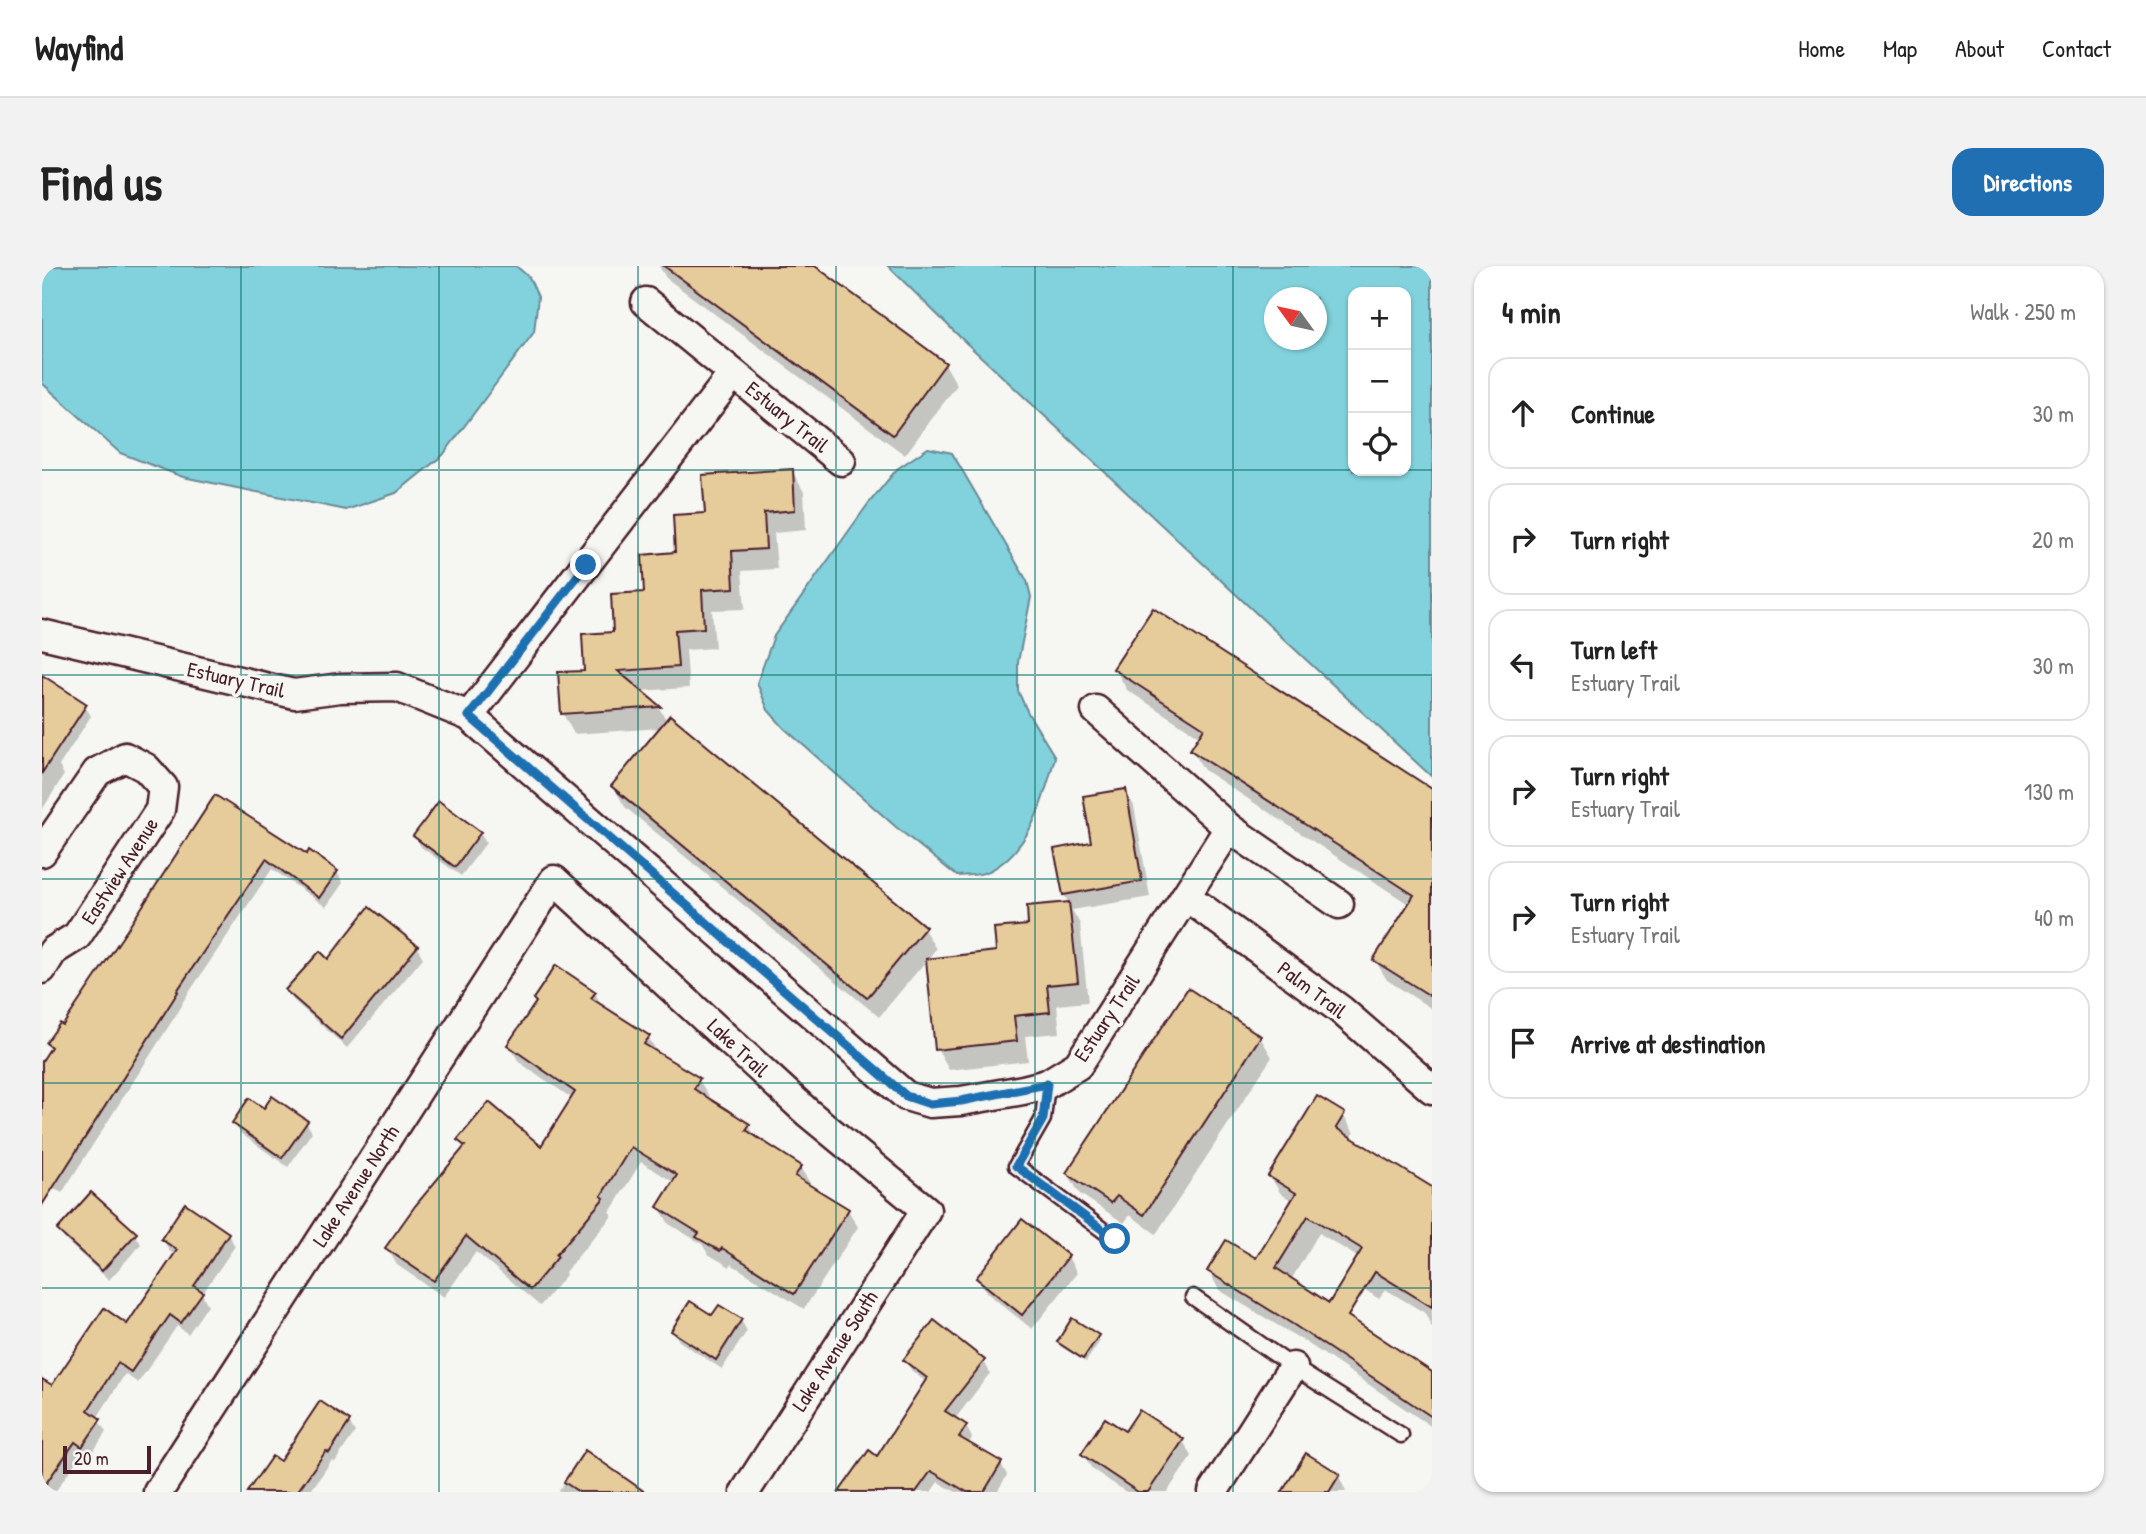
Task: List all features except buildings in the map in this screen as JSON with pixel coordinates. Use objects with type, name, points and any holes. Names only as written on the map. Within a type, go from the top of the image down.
[{"type":"street","name":"Estuary Trail","points":[[646,302],[841,461]]},
{"type":"street","name":"Estuary Trail","points":[[469,716],[733,374]]},
{"type":"street","name":"Estuary Trail","points":[[42,634],[294,694],[340,688],[397,687],[469,716],[906,1096],[930,1104],[986,1097],[1047,1084],[1078,1065],[1229,828]]},
{"type":"street","points":[[1096,710],[1229,828],[1339,904]]},
{"type":"street","name":"Eastview Avenue","points":[[42,852],[97,772],[125,757],[146,768],[163,788],[160,810],[85,925],[77,936],[46,954]]},
{"type":"street","name":"Lake Trail","points":[[554,880],[808,1113],[926,1210]]},
{"type":"street","name":"Lake Avenue North","points":[[158,1492],[554,880]]},
{"type":"street","name":"Palm Trail","points":[[1186,897],[1341,1010],[1432,1089]]},
{"type":"street","name":"Lake Avenue South","points":[[745,1492],[926,1210]]},
{"type":"street","points":[[1213,1492],[1293,1367]]},
{"type":"lane","points":[[1047,1084],[1043,1119],[1016,1166],[1115,1239]]},
{"type":"lane","points":[[1193,1297],[1293,1367],[1401,1435]]},
{"type":"water","points":[[42,266],[516,266],[529,277],[538,297],[534,332],[443,455],[396,493],[346,510],[183,477],[120,453],[42,383]]},
{"type":"water","points":[[888,266],[1432,266],[1432,777],[962,339]]},
{"type":"water","points":[[928,448],[952,453],[1027,581],[1031,597],[1018,662],[1018,691],[1055,757],[1040,806],[1025,837],[1003,862],[986,873],[974,875],[957,876],[896,827],[784,728],[768,710],[757,683],[774,636],[868,504],[897,469]]},
{"type":"route","points":[[586,565],[469,716],[906,1096],[930,1104],[961,1101],[1047,1084],[1043,1119],[1016,1166],[1115,1239]]}]
